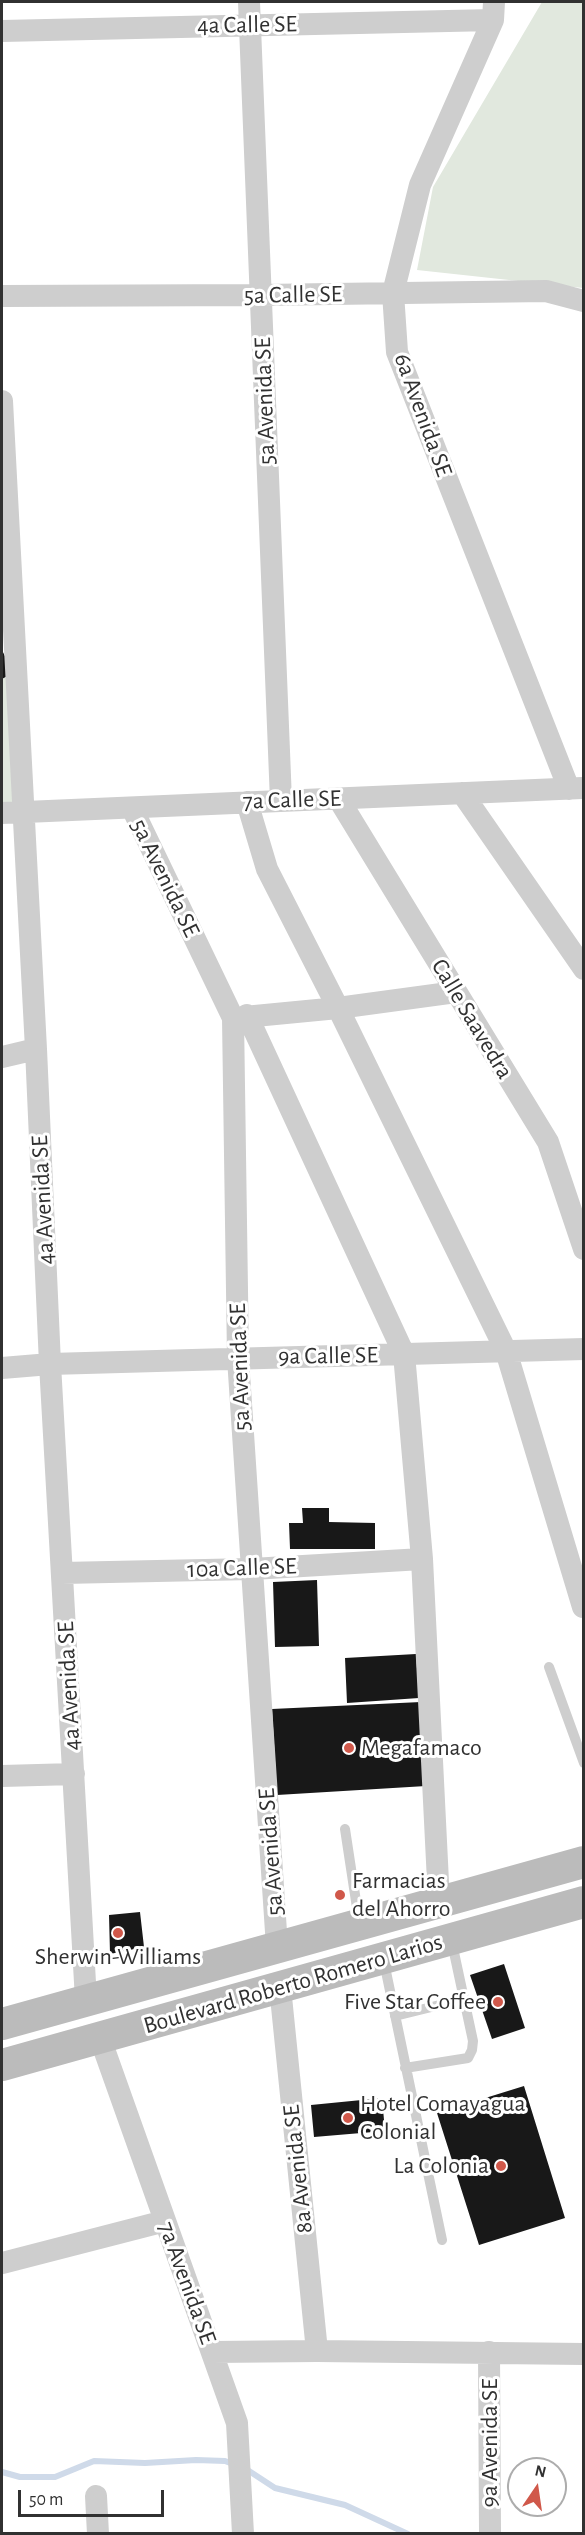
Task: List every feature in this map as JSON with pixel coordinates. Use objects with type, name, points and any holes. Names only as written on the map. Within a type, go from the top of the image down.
[{"type":"main road","name":"Boulevard Roberto Romero Larios","points":[[2,2024],[584,1862]]},
{"type":"main road","name":"Boulevard Roberto Romero Larios","points":[[2,2066],[584,1902]]},
{"type":"street","name":"5a Avenida SE","points":[[249,2],[281,801]]},
{"type":"street","name":"4a Calle SE","points":[[2,31],[250,25],[493,11]]},
{"type":"street","name":"6a Avenida SE","points":[[493,11],[420,185],[393,293],[398,352],[576,789]]},
{"type":"street","name":"5a Calle SE","points":[[2,296],[546,291],[584,301]]},
{"type":"street","name":"4a Avenida SE","points":[[2,401],[13,812],[36,1049],[50,1364],[86,2000]]},
{"type":"street","name":"7a Calle SE","points":[[13,812],[576,789]]},
{"type":"street","points":[[462,793],[584,969]]},
{"type":"street","name":"Calle Saavedra","points":[[338,798],[548,1142],[584,1249]]},
{"type":"street","points":[[247,802],[267,869],[338,1008],[506,1351],[583,1607]]},
{"type":"street","name":"5a Avenida SE","points":[[132,808],[240,1017],[238,1358],[277,1947]]},
{"type":"street","points":[[439,1902],[422,1559],[404,1354],[240,1017],[338,1008],[456,992]]},
{"type":"street","points":[[2,1057],[36,1049]]},
{"type":"street","name":"9a Calle SE","points":[[2,1368],[50,1364],[584,1349]]},
{"type":"street","name":"10a Calle SE","points":[[62,1573],[252,1569],[422,1559]]},
{"type":"street","points":[[2,1776],[74,1774]]},
{"type":"street","name":"8a Avenida SE","points":[[280,1988],[317,2351]]},
{"type":"street","name":"7a Avenida SE","points":[[100,2038],[237,2422],[243,2534]]},
{"type":"street","points":[[2,2263],[165,2221]]},
{"type":"street","points":[[212,2352],[584,2354]]},
{"type":"street","name":"9a Avenida SE","points":[[489,2352],[490,2534]]},
{"type":"street","points":[[96,2496],[98,2534]]},
{"type":"lane","points":[[549,1667],[584,1763]]},
{"type":"lane","points":[[345,1829],[360,1924]]},
{"type":"lane","points":[[405,2068],[468,2058],[473,2041],[452,1940]]},
{"type":"lane","points":[[384,1958],[442,2240]]},
{"type":"lane","points":[[395,2016],[464,1999]]},
{"type":"shaded area","points":[[542,2],[583,2],[583,288],[417,270],[433,187]]},
{"type":"shaded area","points":[[13,674],[17,806],[2,807],[2,679]]},
{"type":"building","points":[[2,650],[13,673],[2,679]]},
{"type":"building","points":[[302,1508],[329,1508],[329,1522],[375,1523],[375,1549],[290,1549],[289,1523],[303,1523]]},
{"type":"building","points":[[317,1580],[319,1646],[275,1647],[273,1582]]},
{"type":"building","points":[[416,1654],[419,1698],[347,1703],[345,1658]]},
{"type":"building","name":"Megafamaco","points":[[421,1702],[426,1786],[277,1795],[272,1709]]},
{"type":"building","points":[[140,1912],[144,1947],[110,1954],[109,1915]]},
{"type":"building","name":"Five Star Coffee","points":[[504,1964],[525,2028],[492,2039],[470,1975]]},
{"type":"building","name":"La Colonia","points":[[524,2086],[565,2218],[479,2245],[437,2113]]},
{"type":"building","name":"Hotel Comayagua Colonial","points":[[382,2098],[385,2131],[314,2137],[311,2105]]},
{"type":"waterway","points":[[2,2472],[20,2477],[55,2477],[94,2461],[145,2463],[196,2460],[225,2461],[233,2464]]},
{"type":"waterway","points":[[246,2469],[275,2488],[345,2505],[408,2534]]},
{"type":"place","name":"Megafamaco","points":[[349,1748]]},
{"type":"place","name":"Farmacias del Ahorro","points":[[340,1895]]},
{"type":"place","name":"Sherwin-Williams","points":[[118,1933]]},
{"type":"place","name":"Five Star Coffee","points":[[498,2002]]},
{"type":"place","name":"Hotel Comayagua Colonial","points":[[348,2118]]},
{"type":"place","name":"La Colonia","points":[[501,2166]]}]
